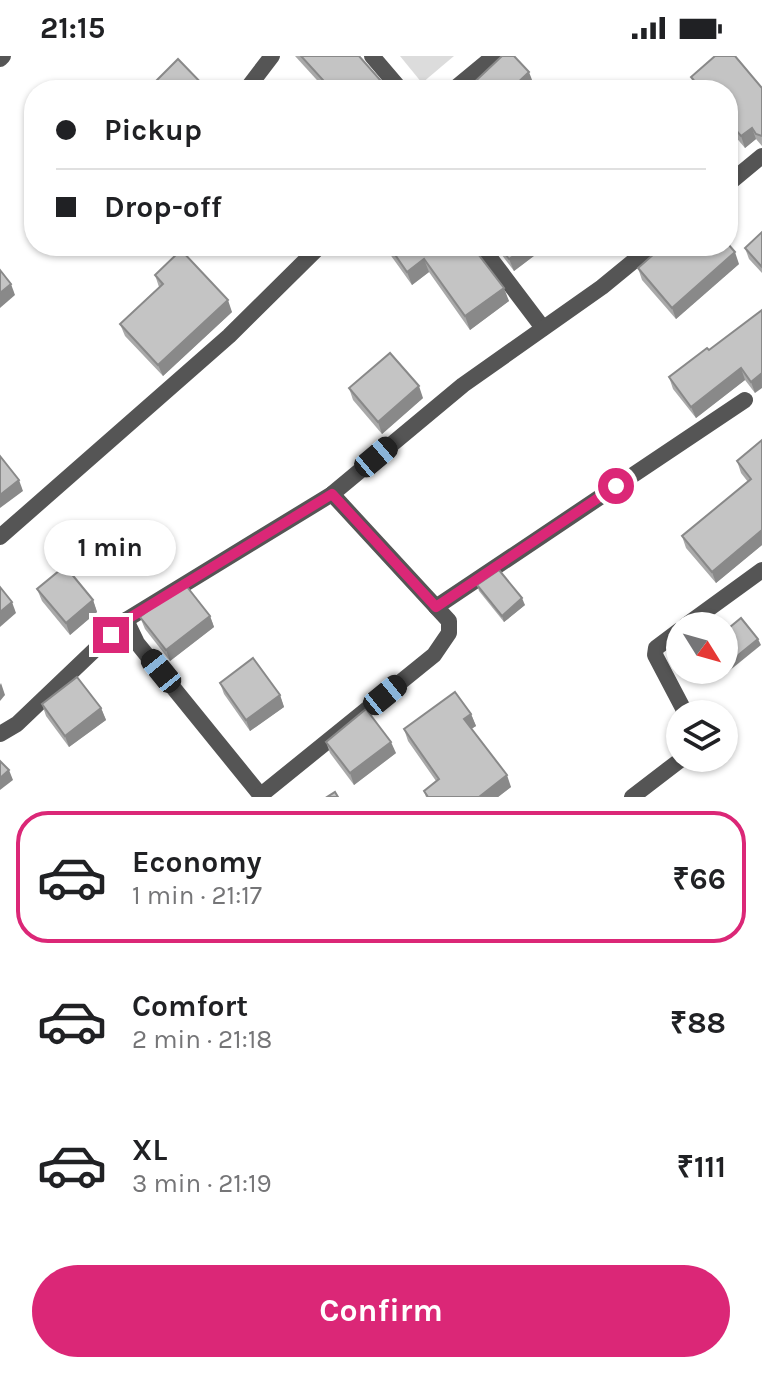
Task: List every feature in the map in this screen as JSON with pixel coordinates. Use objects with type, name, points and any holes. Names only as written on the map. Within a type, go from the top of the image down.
[{"type":"street","points":[[254,80],[272,56]]},
{"type":"street","points":[[372,56],[392,80]]},
{"type":"street","points":[[465,80],[494,56]]},
{"type":"street","points":[[738,176],[762,156]]},
{"type":"street","points":[[0,537],[262,306],[310,256]]},
{"type":"street","points":[[489,256],[543,328]]},
{"type":"street","points":[[0,734],[17,724],[126,620],[332,494],[463,385],[602,287],[640,256]]},
{"type":"street","points":[[436,607],[745,400]]},
{"type":"street","points":[[126,620],[137,643],[262,796],[434,655],[450,627],[449,621],[332,494]]},
{"type":"street","points":[[704,612],[762,570]]},
{"type":"street","points":[[666,640],[656,648],[655,655],[666,676]]},
{"type":"street","points":[[632,797],[666,771]]},
{"type":"shaded area","points":[[400,56],[454,56],[426,80],[420,80]]},
{"type":"building","points":[[301,56],[359,56],[380,80],[323,80]]},
{"type":"building","points":[[502,56],[514,56],[529,72],[521,80],[477,80]]},
{"type":"building","points":[[715,56],[735,56],[762,88],[762,136],[752,128],[741,136],[738,133],[738,80],[694,80],[691,77]]},
{"type":"building","points":[[178,59],[198,80],[157,80]]},
{"type":"building","points":[[762,232],[762,267],[745,248]]},
{"type":"building","points":[[175,256],[187,256],[228,300],[158,365],[120,324],[163,284],[155,275]]},
{"type":"building","points":[[396,256],[480,256],[504,288],[465,316],[424,259],[407,272]]},
{"type":"building","points":[[652,256],[730,256],[672,308],[638,268]]},
{"type":"building","points":[[0,270],[11,284],[0,293]]},
{"type":"building","points":[[762,310],[762,373],[751,382],[741,368],[691,407],[669,377]]},
{"type":"building","points":[[390,353],[419,386],[378,422],[349,388]]},
{"type":"building","points":[[762,440],[762,530],[712,572],[682,536],[751,479],[737,461]]},
{"type":"building","points":[[0,456],[19,480],[0,495]]},
{"type":"building","points":[[65,566],[93,600],[66,623],[37,589]]},
{"type":"building","points":[[499,570],[522,598],[502,616],[477,585]]},
{"type":"building","points":[[184,583],[210,616],[166,650],[140,617]]},
{"type":"building","points":[[0,587],[12,602],[0,612]]},
{"type":"building","points":[[741,618],[758,639],[738,655],[738,620]]},
{"type":"building","points":[[253,658],[280,695],[246,720],[220,683]]},
{"type":"building","points":[[77,677],[101,708],[65,736],[42,704]]},
{"type":"building","points":[[455,692],[471,714],[464,719],[507,775],[479,797],[428,797],[424,791],[439,779],[404,729]]},
{"type":"building","points":[[366,709],[391,742],[350,773],[326,742]]},
{"type":"building","points":[[0,761],[9,770],[0,778]]},
{"type":"route","points":[[111,635],[126,620],[332,494],[436,607],[616,486]]}]
